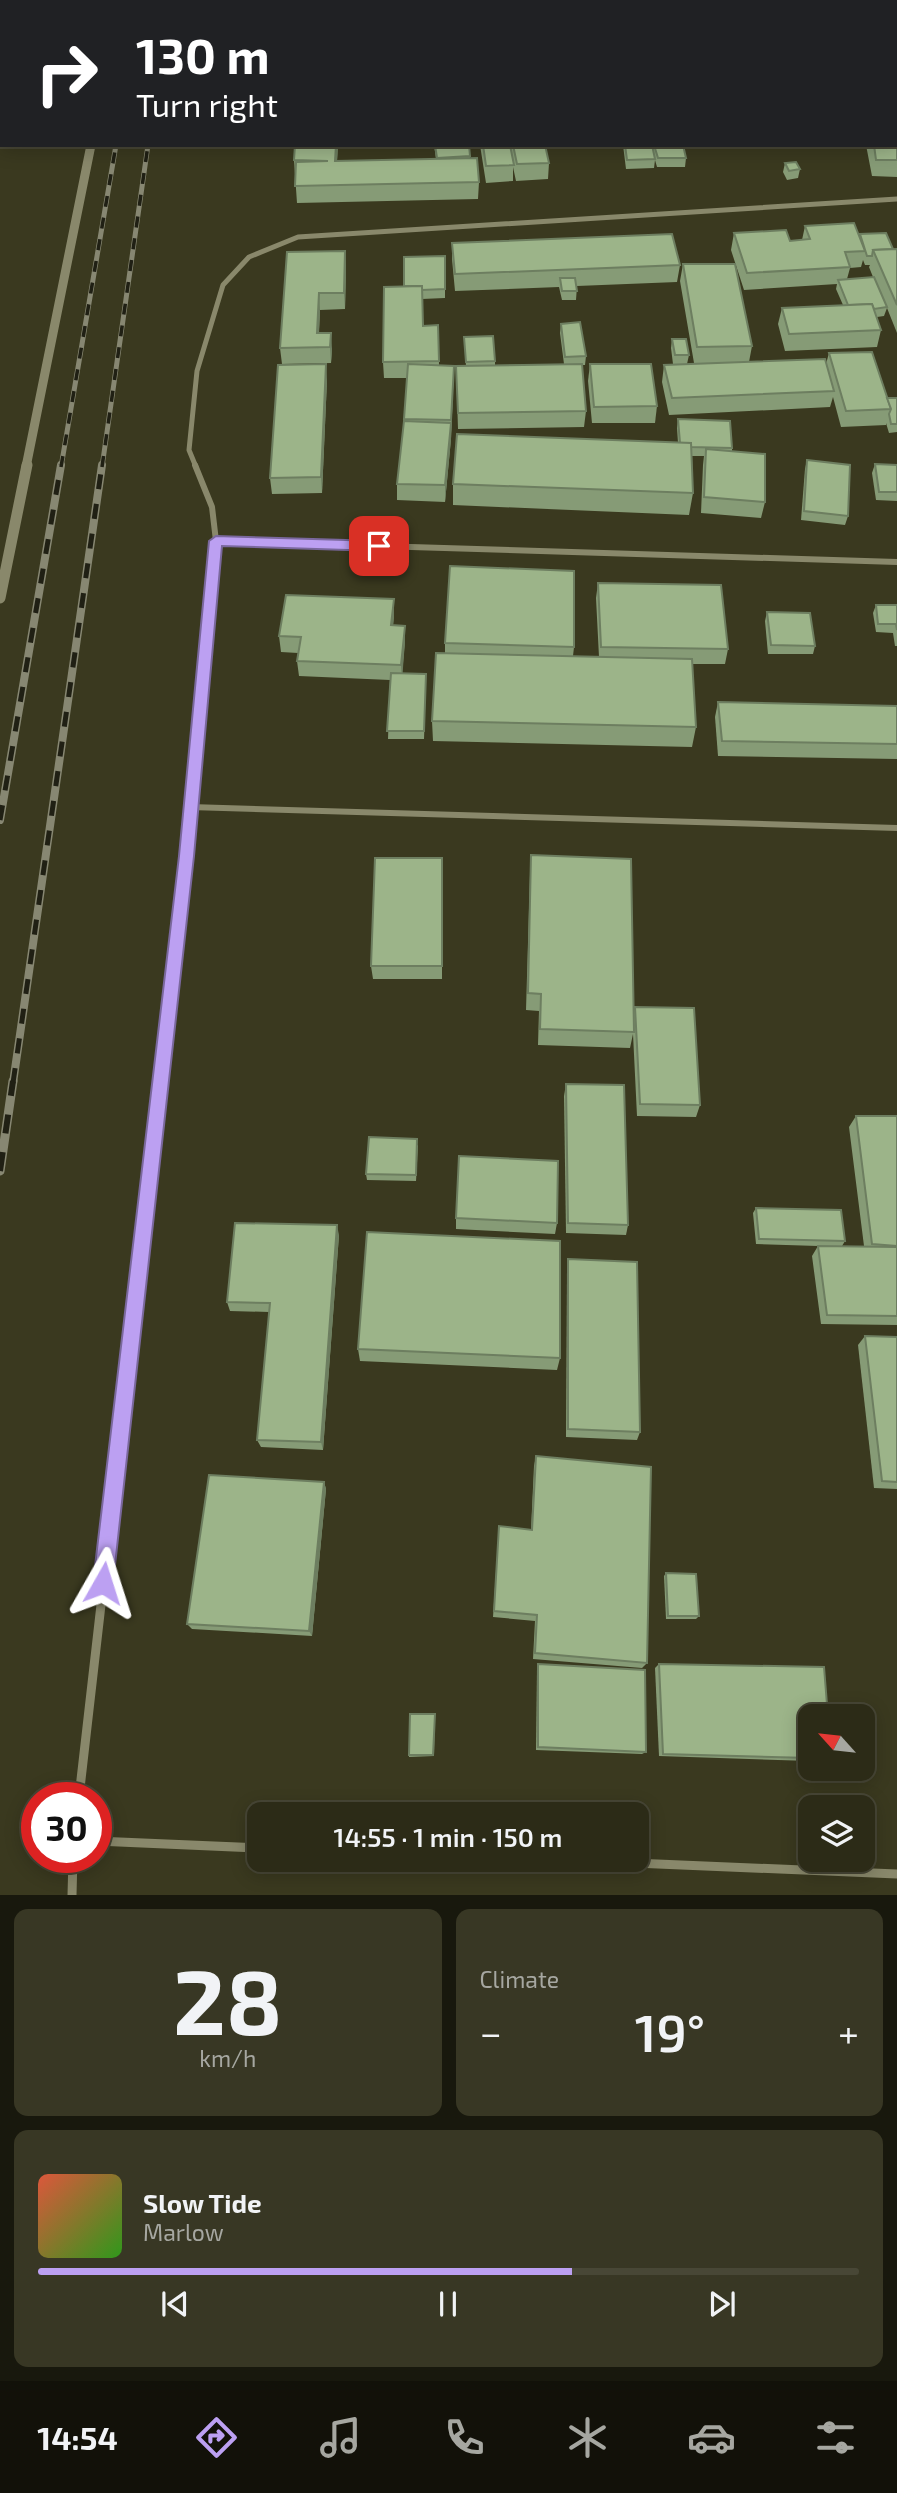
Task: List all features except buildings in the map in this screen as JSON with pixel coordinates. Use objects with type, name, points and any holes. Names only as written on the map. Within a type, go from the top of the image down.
[{"type":"street","points":[[0,598],[91,147]]},
{"type":"street","points":[[81,1782],[190,807],[216,541],[212,507],[189,450],[197,372],[223,285],[249,257],[298,237],[897,199]]},
{"type":"street","points":[[216,541],[897,562]]},
{"type":"street","points":[[190,807],[897,828]]},
{"type":"street","points":[[112,1842],[247,1847]]},
{"type":"street","points":[[649,1864],[897,1874]]},
{"type":"street","points":[[72,1895],[73,1873]]},
{"type":"railway","points":[[61,467],[116,147]]},
{"type":"railway","points":[[102,467],[148,147]]},
{"type":"railway","points":[[0,820],[61,465]]},
{"type":"railway","points":[[13,1083],[102,465]]},
{"type":"railway","points":[[0,1171],[13,1081]]},
{"type":"route","points":[[103,1583],[187,856],[216,541],[379,546]]}]
